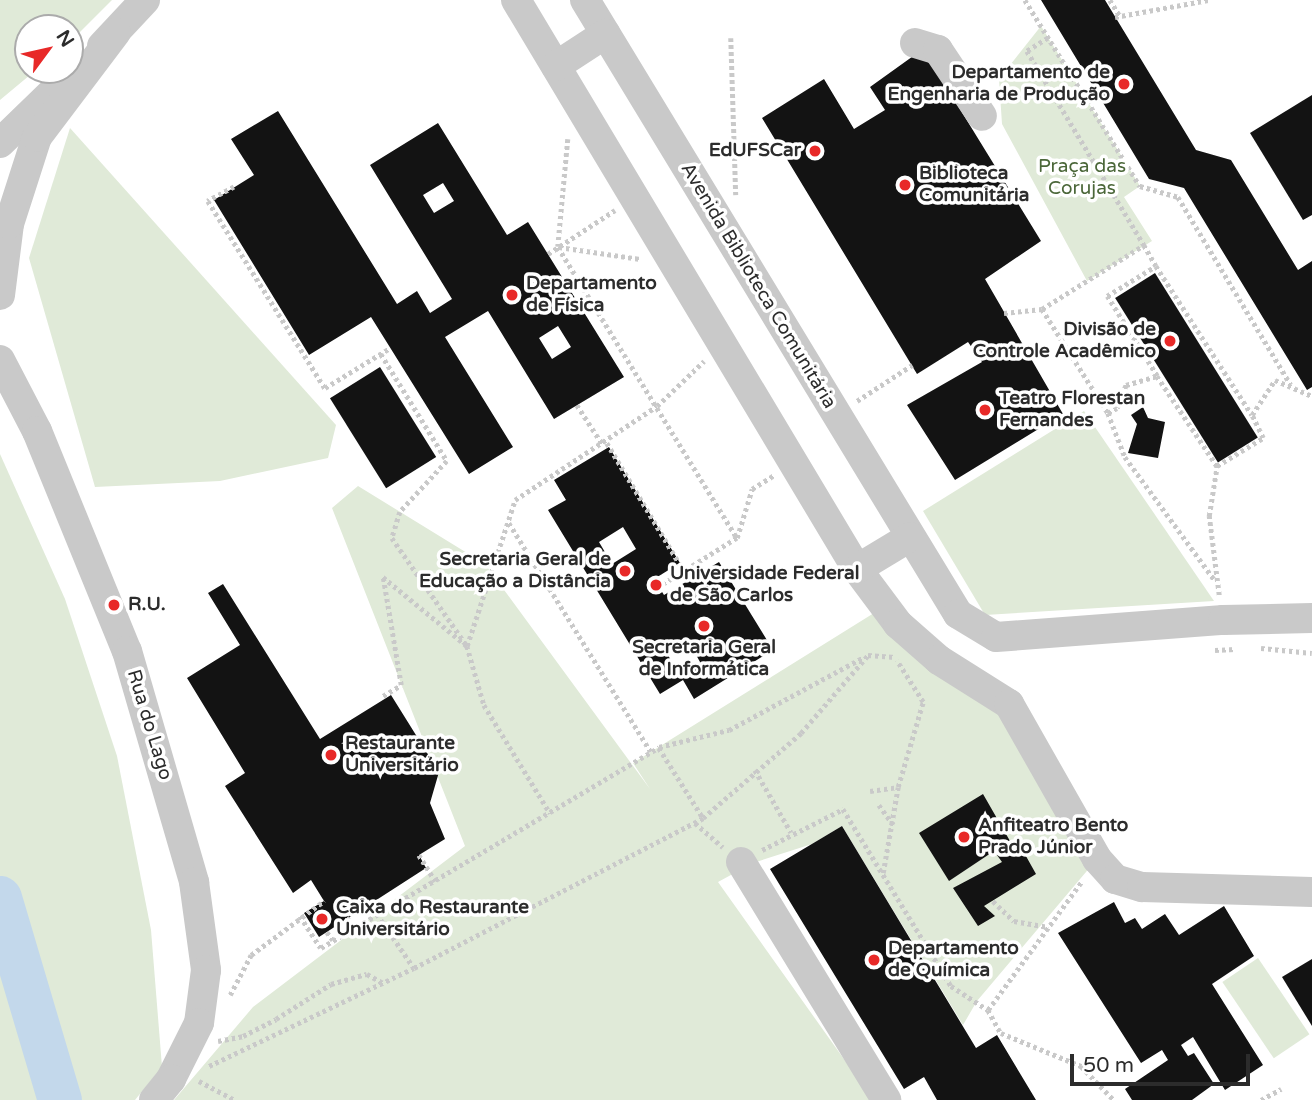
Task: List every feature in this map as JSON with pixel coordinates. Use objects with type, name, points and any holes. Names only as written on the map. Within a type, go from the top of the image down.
[{"type":"street","points":[[0,143],[116,32],[145,0]]},
{"type":"street","points":[[516,0],[857,569],[898,624],[939,660],[1009,704],[1097,859],[1115,879],[1142,887],[1312,892]]},
{"type":"street","name":"Avenida Biblioteca Comunitária","points":[[585,0],[958,614],[996,637]]},
{"type":"street","points":[[0,127],[37,101],[116,32]]},
{"type":"street","points":[[0,295],[9,224],[37,137],[116,32]]},
{"type":"street","points":[[556,66],[605,34]]},
{"type":"street","points":[[915,43],[938,50],[982,116]]},
{"type":"street","points":[[0,348],[0,361]]},
{"type":"street","name":"Rua do Lago","points":[[0,361],[37,431],[127,651],[194,882],[206,970],[199,1024],[171,1079],[154,1100]]},
{"type":"street","points":[[857,569],[911,537]]},
{"type":"street","points":[[998,695],[990,674],[996,637],[1223,620],[1312,618]]},
{"type":"street","points":[[741,862],[886,1100]]},
{"type":"path","points":[[1025,0],[1140,186],[1178,197],[1292,387]]},
{"type":"path","points":[[1110,0],[1118,17],[1209,0]]},
{"type":"path","points":[[731,38],[736,198]]},
{"type":"path","points":[[1048,38],[1027,51],[1156,266],[1252,415],[1263,438],[1217,466]]},
{"type":"path","points":[[572,94],[558,247],[737,538]]},
{"type":"path","points":[[234,187],[208,201],[325,388],[390,348]]},
{"type":"path","points":[[548,254],[635,197]]},
{"type":"path","points":[[1004,313],[1042,309],[1144,245]]},
{"type":"path","points":[[558,247],[675,264]]},
{"type":"path","points":[[1156,266],[1107,296],[1217,466],[1209,516],[1223,620]]},
{"type":"path","points":[[1042,309],[1108,413],[1125,457],[1216,582]]},
{"type":"path","points":[[467,646],[514,500],[605,444],[657,406],[722,343]]},
{"type":"path","points":[[381,354],[447,461],[400,512],[392,538],[467,646],[484,705],[550,813]]},
{"type":"path","points":[[836,415],[912,365]]},
{"type":"path","points":[[1108,413],[1117,408],[1126,384],[1157,376]]},
{"type":"path","points":[[1252,415],[1275,380],[1312,396]]},
{"type":"path","points":[[578,405],[684,571]]},
{"type":"path","points":[[659,587],[737,538],[752,489],[794,463]]},
{"type":"path","points":[[508,522],[651,752]]},
{"type":"path","points":[[383,696],[401,685],[383,577],[467,646]]},
{"type":"path","points":[[300,916],[321,948],[659,747],[729,730],[868,655]]},
{"type":"path","points":[[883,875],[895,827],[898,787],[923,702],[894,657]]},
{"type":"path","points":[[201,1069],[414,968],[703,818],[659,747]]},
{"type":"path","points":[[755,770],[791,832]]},
{"type":"path","points":[[870,791],[898,787]]},
{"type":"path","points":[[879,805],[895,827]]},
{"type":"path","points":[[695,823],[741,862],[791,832],[843,809],[951,986],[988,1010],[1002,1033],[1082,1066],[1114,1100]]},
{"type":"path","points":[[419,855],[435,881]]},
{"type":"path","points":[[988,1010],[1097,859]]},
{"type":"path","points":[[251,955],[300,916],[324,901]]},
{"type":"path","points":[[993,901],[1014,921],[1048,927]]},
{"type":"path","points":[[377,914],[414,968]]},
{"type":"path","points":[[346,917],[353,928]]},
{"type":"path","points":[[338,923],[344,933]]},
{"type":"path","points":[[327,932],[333,940]]},
{"type":"path","points":[[204,1045],[243,1035],[331,984],[367,974],[383,983]]},
{"type":"path","points":[[189,1075],[235,1100]]},
{"type":"path","points":[[1261,1100],[1280,1089]]},
{"type":"green space","points":[[0,0],[112,0],[84,28],[84,14],[14,14],[14,84],[19,84],[0,100]]},
{"type":"green space","name":"Praça das Corujas","points":[[1041,26],[1140,186],[1124,197],[1152,241],[1087,281],[1002,124],[999,79]]},
{"type":"green space","points":[[70,128],[336,425],[328,458],[220,481],[95,487],[29,258]]},
{"type":"green space","points":[[1084,411],[1214,601],[985,615],[923,511]]},
{"type":"green space","points":[[0,454],[65,599],[117,756],[151,930],[162,1067],[135,1100],[0,1100]]},
{"type":"green space","points":[[358,486],[485,564],[650,789],[633,763],[874,613],[998,695],[1097,859],[977,1001],[963,1025],[842,826],[812,844],[753,863],[718,882],[873,1100],[174,1100],[253,1007],[465,846],[332,508]]},
{"type":"green space","points":[[1258,958],[1309,1034],[1274,1058],[1222,982]]},
{"type":"building","points":[[1041,0],[1105,0],[1196,150],[1231,160],[1298,270],[1312,261],[1312,387],[1307,390],[1184,188],[1149,179]]},
{"type":"building","name":"Biblioteca Comunitária","points":[[923,49],[1041,241],[985,279],[1063,414],[955,480],[907,405],[982,362],[968,342],[917,374],[762,118],[824,79],[854,129],[885,110],[870,87]]},
{"type":"building","points":[[1312,95],[1312,215],[1303,220],[1250,133]]},
{"type":"building","name":"Departamento de Física","points":[[278,111],[397,304],[417,291],[430,313],[452,299],[370,165],[438,123],[507,235],[528,222],[624,377],[554,419],[488,311],[445,337],[513,447],[469,474],[371,317],[309,355],[214,200],[254,175],[231,139]],"holes":[[[443,183],[454,201],[434,213],[423,195]],[[558,326],[571,347],[552,359],[539,338]]]},
{"type":"building","name":"Divisão de Controle Acadêmico","points":[[1155,273],[1258,438],[1218,462],[1115,298]]},
{"type":"building","points":[[380,367],[436,457],[386,488],[330,398]]},
{"type":"building","points":[[1143,407],[1148,418],[1165,422],[1158,458],[1128,453],[1137,424],[1131,415]]},
{"type":"building","name":"Secretaria Geral de Educação a Distância","points":[[609,447],[680,563],[654,579],[664,595],[719,562],[773,650],[694,699],[683,680],[660,694],[548,510],[566,500],[554,480]],"holes":[[[623,527],[636,549],[612,564],[599,542]],[[689,642],[700,662],[679,675],[668,655]]]},
{"type":"building","name":"Restaurante Universitário","points":[[223,584],[320,739],[391,695],[439,772],[430,803],[445,839],[419,855],[426,868],[319,937],[304,913],[324,901],[311,880],[293,893],[225,786],[245,773],[187,678],[240,645],[208,593]]},
{"type":"building","name":"Anfiteatro Bento Prado Júnior","points":[[983,794],[1010,841],[1000,846],[1006,855],[1022,849],[1036,874],[984,906],[995,916],[978,926],[953,888],[1002,862],[994,851],[949,881],[919,833]]},
{"type":"building","name":"Departamento de Química","points":[[842,826],[976,1048],[997,1035],[1036,1100],[937,1100],[924,1077],[904,1089],[770,869]]},
{"type":"building","points":[[1114,902],[1125,923],[1135,918],[1142,929],[1165,914],[1179,935],[1224,906],[1254,956],[1212,984],[1263,1065],[1225,1090],[1193,1037],[1181,1045],[1188,1056],[1194,1053],[1214,1084],[1192,1100],[1132,1100],[1125,1089],[1168,1060],[1162,1050],[1141,1063],[1058,933]]},
{"type":"building","points":[[1312,959],[1312,1026],[1282,977]]},
{"type":"waterway","points":[[0,898],[60,1100]]},
{"type":"place","name":"Departamento de Engenharia de Produção","points":[[1124,84]]},
{"type":"place","name":"EdUFSCar","points":[[815,151]]},
{"type":"place","name":"Biblioteca Comunitária","points":[[905,185]]},
{"type":"place","name":"Departamento de Física","points":[[512,295]]},
{"type":"place","name":"Divisão de Controle Acadêmico","points":[[1170,341]]},
{"type":"place","name":"Teatro Florestan Fernandes","points":[[985,410]]},
{"type":"place","name":"Secretaria Geral de Educação a Distância","points":[[625,571]]},
{"type":"place","name":"Universidade Federal de São Carlos","points":[[656,585]]},
{"type":"place","name":"R.U.","points":[[114,605]]},
{"type":"place","name":"Secretaria Geral de Informática","points":[[704,626]]},
{"type":"place","name":"Restaurante Universitário","points":[[331,755]]},
{"type":"place","name":"Anfiteatro Bento Prado Júnior","points":[[964,837]]},
{"type":"place","name":"Caixa do Restaurante Universitário","points":[[322,919]]},
{"type":"place","name":"Departamento de Química","points":[[874,960]]}]
